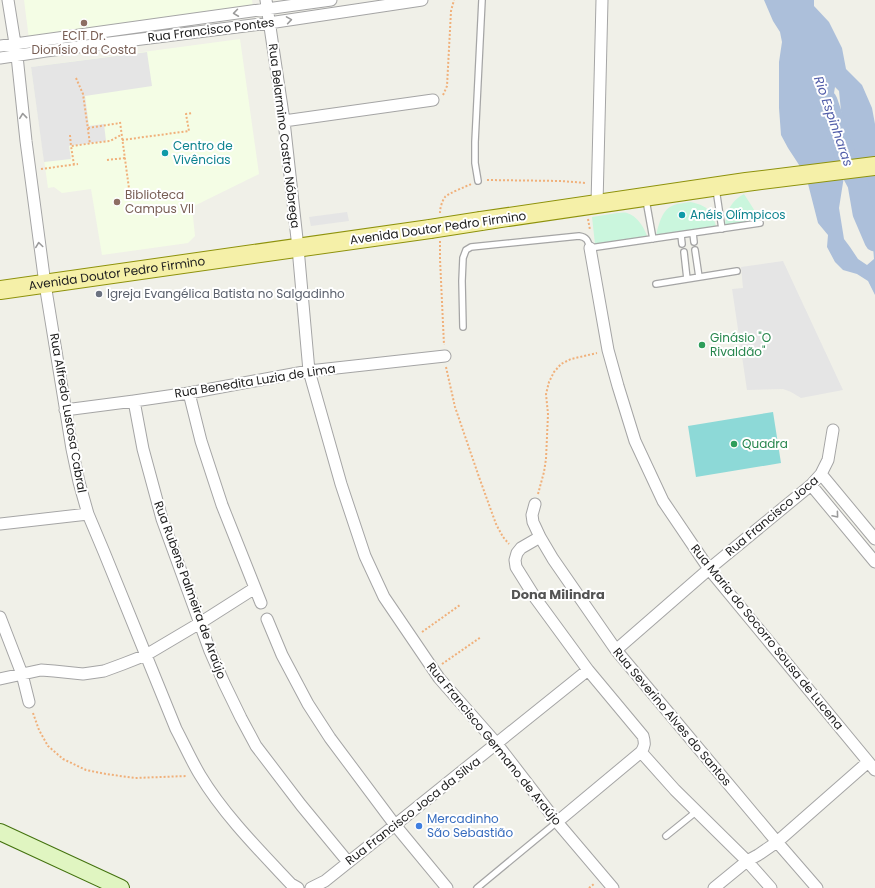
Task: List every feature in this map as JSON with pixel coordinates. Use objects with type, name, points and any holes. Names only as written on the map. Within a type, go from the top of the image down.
[{"type":"main road","name":"Avenida Doutor Pedro Firmino","points":[[0,290],[437,228],[746,182],[875,166]]},
{"type":"main road","points":[[0,832],[100,884],[121,888]]},
{"type":"street","name":"Rua Alfredo Lustosa Cabral","points":[[8,0],[16,50],[29,171],[44,284],[65,410],[79,482],[88,514],[176,729],[200,776],[256,847],[293,887]]},
{"type":"street","name":"Rua Francisco Pontes","points":[[0,58],[16,50],[44,40],[267,4],[331,0]]},
{"type":"street","name":"Rua Francisco Pontes","points":[[0,46],[16,50],[62,49],[269,23],[422,0]]},
{"type":"street","points":[[592,205],[597,184],[602,0]]},
{"type":"street","name":"Rua Belarmino Castro Nóbrega","points":[[267,4],[284,121],[298,248]]},
{"type":"street","points":[[284,121],[433,100]]},
{"type":"street","name":"Rua Francisco Germano de Araújo","points":[[298,248],[309,371],[341,484],[365,556],[384,597],[439,678],[497,744],[557,822],[613,888]]},
{"type":"street","name":"Rua Maria do Socorro Sousa de Lucena","points":[[591,248],[608,350],[618,386],[635,441],[663,501],[709,569],[871,766]]},
{"type":"street","name":"Rua Benedita Luzia de Lima","points":[[65,410],[189,393],[309,371],[445,356]]},
{"type":"street","points":[[189,393],[201,441],[222,505],[261,603]]},
{"type":"street","name":"Rua Rubens Palmeira de Araújo","points":[[134,401],[144,449],[162,519],[210,651],[224,683],[256,746],[301,806],[348,862]]},
{"type":"street","name":"Rua Francisco Joca","points":[[616,650],[709,569],[811,485],[821,474],[828,460],[833,430]]},
{"type":"street","points":[[821,474],[875,539]]},
{"type":"street","points":[[811,485],[875,562]]},
{"type":"street","name":"Rua Severino Alves do Santos","points":[[535,504],[532,515],[533,522],[540,537],[553,559],[616,650],[817,888]]},
{"type":"street","points":[[0,524],[88,514]]},
{"type":"street","points":[[540,537],[521,548],[517,553],[515,560],[516,567],[536,599],[588,670],[643,736],[645,742],[641,752],[557,822]]},
{"type":"street","points":[[0,679],[41,670],[83,674],[104,670],[123,664],[146,655],[255,588]]},
{"type":"street","points":[[0,617],[22,674],[29,702]]},
{"type":"street","points":[[268,619],[282,655],[308,704],[330,738],[395,825],[447,888]]},
{"type":"street","name":"Rua Francisco Joca da Silva","points":[[311,888],[325,881],[588,670]]},
{"type":"street","points":[[641,752],[675,790],[747,861],[771,888]]},
{"type":"street","points":[[714,888],[747,861],[777,842],[871,766]]},
{"type":"lane","points":[[478,181],[475,142],[482,0]]},
{"type":"lane","points":[[716,187],[722,229]]},
{"type":"lane","points":[[645,197],[653,239]]},
{"type":"lane","points":[[463,327],[463,258],[464,253],[468,249],[579,236],[585,237],[588,240],[591,248],[760,223]]},
{"type":"lane","points":[[693,233],[694,242]]},
{"type":"lane","points":[[681,235],[682,244]]},
{"type":"lane","points":[[695,250],[699,277]]},
{"type":"lane","points":[[684,252],[687,279]]},
{"type":"lane","points":[[656,284],[737,271]]},
{"type":"lane","points":[[666,836],[697,811]]},
{"type":"lane","points":[[477,888],[557,822]]},
{"type":"path","points":[[433,100],[438,99],[444,93],[447,86],[451,11],[454,0]]},
{"type":"path","points":[[76,78],[83,94],[90,144]]},
{"type":"path","points":[[122,140],[189,131],[186,114],[193,113]]},
{"type":"path","points":[[88,128],[120,122],[130,196]]},
{"type":"path","points":[[71,146],[110,141],[122,134]]},
{"type":"path","points":[[70,135],[74,165]]},
{"type":"path","points":[[107,160],[125,158]]},
{"type":"path","points":[[29,171],[78,164]]},
{"type":"path","points":[[517,553],[503,537],[496,524],[455,407],[447,372],[437,228],[440,209],[445,197],[478,181],[561,181],[597,184]]},
{"type":"path","points":[[591,248],[592,205]]},
{"type":"path","points":[[535,504],[546,460],[548,414],[546,394],[549,382],[554,372],[561,364],[572,359],[608,350]]},
{"type":"path","points":[[412,639],[460,605]]},
{"type":"path","points":[[433,670],[481,637]]},
{"type":"path","points":[[29,702],[39,730],[48,746],[63,758],[86,770],[135,778],[200,776]]},
{"type":"shaded area","name":"ECIT Dr. Dionísio da Costa","points":[[24,0],[252,0],[253,8],[29,39]]},
{"type":"shaded area","points":[[240,39],[259,174],[192,207],[195,236],[188,243],[102,255],[91,189],[62,193],[54,187],[48,188],[31,67]]},
{"type":"shaded area","points":[[147,52],[152,86],[85,96],[89,126],[104,124],[106,141],[69,146],[71,159],[44,162],[31,67]]},
{"type":"shaded area","points":[[744,194],[760,219],[725,225],[730,206],[736,199]]},
{"type":"shaded area","points":[[690,202],[708,209],[716,226],[656,235],[664,213],[670,207],[676,204]]},
{"type":"shaded area","points":[[347,212],[349,221],[311,226],[309,217]]},
{"type":"shaded area","points":[[617,213],[631,214],[637,219],[647,236],[595,244],[592,217]]},
{"type":"shaded area","points":[[783,261],[843,390],[801,398],[783,389],[747,390],[732,289],[743,288],[741,267]]},
{"type":"shaded area","name":"Quadra","points":[[773,412],[781,463],[696,477],[688,426]]},
{"type":"water","points":[[764,0],[814,0],[814,6],[829,22],[842,48],[846,69],[862,85],[872,108],[875,124],[875,165],[856,167],[853,155],[848,147],[839,91],[835,87],[834,117],[845,168],[805,174],[781,135],[779,108],[779,62],[782,42],[780,32],[773,21]]},
{"type":"water","points":[[875,166],[875,295],[868,281],[857,274],[843,270],[835,262],[827,247],[828,235],[818,223],[806,176],[845,170],[839,208],[844,239],[858,259],[867,265],[874,259],[873,246],[865,227],[857,176]]},
{"type":"waterway","name":"Rio Espinharas","points":[[827,101],[850,169],[858,184],[863,213],[875,241]]},
{"type":"place","name":"ECIT Dr. Dionísio da Costa","points":[[84,23]]},
{"type":"place","name":"Centro de Vivências","points":[[165,153]]},
{"type":"place","name":"Biblioteca Campus VII","points":[[117,202]]},
{"type":"place","name":"Anéis Olímpicos","points":[[682,215]]},
{"type":"place","name":"Igreja Evangélica Batista no Salgadinho","points":[[99,294]]},
{"type":"place","name":"Ginásio \"O Rivaldão\"","points":[[702,345]]},
{"type":"place","name":"Quadra","points":[[734,444]]},
{"type":"place","name":"Mercadinho São Sebastião","points":[[419,826]]},
{"type":"district","name":"Dona Milindra","points":[[558,594]]}]
